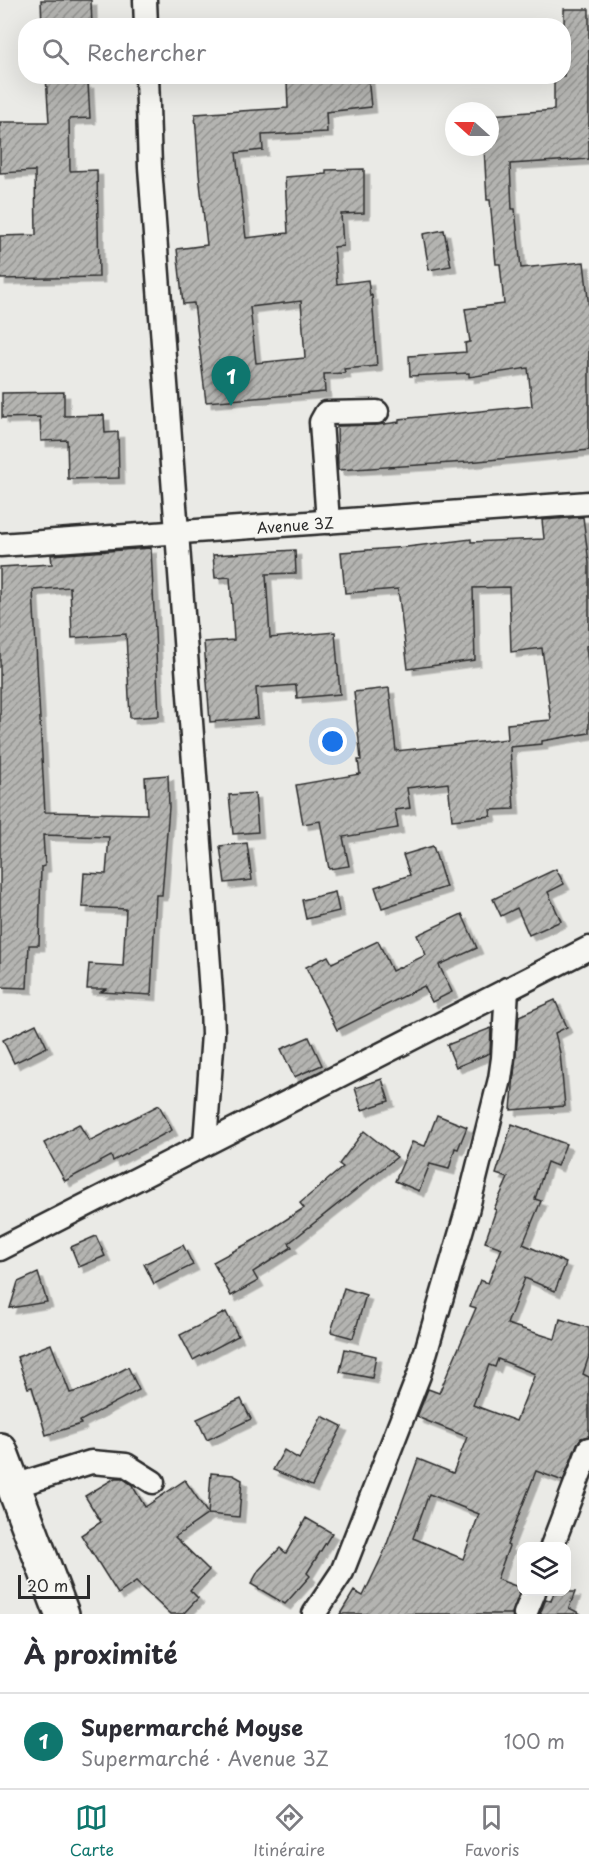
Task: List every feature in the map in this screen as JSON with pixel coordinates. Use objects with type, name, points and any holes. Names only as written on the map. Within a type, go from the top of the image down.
[{"type":"main road","points":[[0,1450],[62,1614]]},
{"type":"street","points":[[145,0],[146,18]]},
{"type":"street","points":[[147,84],[150,167],[212,1006],[213,1034],[205,1143]]},
{"type":"street","points":[[328,522],[321,422],[326,413],[377,412]]},
{"type":"street","name":"Avenue 3Z","points":[[0,545],[589,503]]},
{"type":"street","points":[[0,1249],[589,948]]},
{"type":"street","points":[[314,1614],[342,1572],[420,1375],[467,1211],[500,1079],[507,989]]},
{"type":"street","points":[[554,1542],[589,1449]]},
{"type":"street","points":[[14,1486],[91,1462],[126,1465],[153,1482]]},
{"type":"street","points":[[525,1614],[532,1596]]},
{"type":"building","points":[[41,0],[91,0],[92,18],[42,18]]},
{"type":"building","points":[[564,9],[589,9],[589,159],[510,164],[512,209],[515,209],[521,268],[584,262],[589,308],[589,450],[468,462],[338,470],[337,426],[377,425],[399,422],[399,419],[532,406],[528,368],[469,377],[469,373],[410,376],[409,356],[466,352],[465,343],[470,342],[465,309],[504,304],[500,264],[496,264],[490,200],[487,200],[485,156],[499,156],[499,114],[554,110],[554,84],[571,84],[571,18],[564,18]]},
{"type":"building","points":[[47,84],[88,84],[90,118],[69,119],[70,171],[97,170],[99,277],[0,279],[0,236],[36,235],[35,171],[0,173],[0,122],[49,122]]},
{"type":"building","points":[[287,84],[369,84],[371,107],[326,112],[327,132],[262,135],[263,150],[236,153],[246,238],[288,233],[285,177],[326,174],[326,170],[364,169],[364,213],[341,214],[343,246],[334,247],[337,284],[368,280],[370,296],[372,295],[377,366],[344,369],[345,373],[324,374],[325,392],[206,402],[194,303],[183,304],[177,249],[207,245],[195,114],[288,108]],"holes":[[[301,301],[305,358],[256,363],[250,307]]]},
{"type":"building","points":[[444,230],[451,266],[429,270],[423,234]]},
{"type":"building","points":[[64,392],[64,416],[104,415],[105,433],[118,432],[119,478],[68,479],[67,440],[41,441],[40,417],[2,418],[2,393]]},
{"type":"building","points":[[583,517],[589,563],[589,645],[586,646],[589,672],[589,733],[542,741],[542,744],[510,747],[514,809],[490,810],[491,816],[452,820],[448,783],[407,788],[410,808],[395,810],[398,828],[343,837],[349,866],[329,869],[320,821],[303,824],[296,785],[360,774],[358,760],[361,760],[354,692],[389,688],[396,751],[508,739],[507,724],[551,720],[542,648],[511,652],[509,587],[473,588],[475,660],[408,669],[398,589],[345,593],[341,552],[471,539],[471,542],[544,539],[542,520]]},
{"type":"building","points":[[151,548],[159,716],[130,718],[126,634],[72,638],[70,587],[33,590],[45,812],[147,814],[145,777],[168,775],[169,807],[162,895],[156,895],[151,995],[87,989],[89,964],[123,966],[126,909],[82,907],[84,873],[106,874],[109,837],[43,835],[45,866],[41,867],[39,945],[29,945],[27,988],[0,987],[0,567],[52,564],[51,555]]},
{"type":"building","points":[[295,550],[296,573],[266,574],[270,638],[335,632],[340,694],[297,698],[296,685],[256,688],[258,718],[210,722],[204,642],[234,640],[230,577],[215,578],[213,555]]},
{"type":"building","points":[[255,793],[258,832],[233,834],[229,795]]},
{"type":"building","points":[[247,843],[252,880],[225,883],[220,846]]},
{"type":"building","points":[[433,846],[446,887],[382,908],[375,887],[410,875],[403,855]]},
{"type":"building","points":[[556,869],[564,884],[548,892],[561,921],[529,935],[517,908],[501,916],[493,899]]},
{"type":"building","points":[[335,892],[339,911],[306,919],[302,900]]},
{"type":"building","points":[[462,914],[477,948],[439,965],[452,992],[432,1002],[424,986],[337,1030],[306,967],[328,956],[332,963],[378,941],[392,971],[426,955],[417,935]]},
{"type":"building","points":[[555,1000],[567,1027],[555,1033],[560,1053],[565,1106],[511,1110],[519,1016]]},
{"type":"building","points":[[36,1024],[47,1047],[14,1063],[3,1040]]},
{"type":"building","points":[[491,1028],[490,1053],[456,1067],[447,1045]]},
{"type":"building","points":[[309,1037],[322,1065],[294,1077],[281,1049]]},
{"type":"building","points":[[382,1079],[389,1101],[362,1110],[355,1088]]},
{"type":"building","points":[[159,1105],[172,1130],[113,1161],[111,1156],[65,1181],[44,1143],[79,1124],[89,1141]]},
{"type":"building","points":[[437,1115],[467,1127],[458,1149],[455,1148],[449,1169],[430,1164],[419,1191],[395,1181],[412,1142],[425,1146]]},
{"type":"building","points":[[512,1124],[566,1144],[557,1166],[547,1162],[535,1199],[541,1201],[523,1244],[566,1263],[555,1291],[525,1278],[507,1324],[555,1339],[560,1319],[589,1328],[589,1356],[583,1374],[589,1377],[589,1436],[581,1438],[577,1444],[563,1481],[536,1471],[507,1545],[509,1546],[497,1579],[517,1586],[518,1596],[512,1614],[340,1614],[354,1591],[363,1596],[384,1552],[418,1459],[453,1473],[467,1437],[417,1417],[428,1389],[439,1393],[476,1308],[470,1306],[480,1280],[488,1283],[502,1248],[485,1242],[496,1210],[494,1209],[508,1178],[496,1174]],"holes":[[[498,1359],[535,1374],[516,1421],[473,1405],[489,1365],[495,1367]],[[429,1494],[479,1514],[463,1559],[413,1538]]]},
{"type":"building","points":[[364,1131],[397,1157],[289,1243],[292,1247],[253,1272],[258,1281],[231,1296],[213,1262],[256,1239],[304,1208],[300,1203],[343,1167],[339,1164]]},
{"type":"building","points":[[96,1236],[105,1256],[79,1267],[71,1247]]},
{"type":"building","points":[[183,1245],[193,1265],[154,1284],[144,1264]]},
{"type":"building","points":[[38,1273],[47,1302],[10,1308],[18,1282]]},
{"type":"building","points":[[344,1288],[366,1295],[353,1338],[331,1332]]},
{"type":"building","points":[[226,1312],[238,1336],[193,1360],[180,1335]]},
{"type":"building","points":[[51,1344],[70,1393],[91,1387],[128,1367],[139,1390],[80,1421],[81,1424],[46,1435],[32,1387],[28,1388],[17,1357]]},
{"type":"building","points":[[345,1349],[376,1356],[372,1378],[340,1372]]},
{"type":"building","points":[[241,1399],[251,1419],[207,1440],[197,1419]]},
{"type":"building","points":[[322,1416],[342,1426],[312,1486],[273,1470],[284,1450],[299,1459]]},
{"type":"building","points":[[211,1473],[233,1475],[242,1480],[239,1517],[208,1514]]},
{"type":"building","points":[[115,1478],[122,1478],[132,1485],[145,1507],[185,1480],[208,1514],[175,1537],[209,1570],[190,1590],[198,1598],[183,1614],[170,1614],[136,1582],[118,1594],[81,1535],[101,1522],[85,1496]]},
{"type":"building","points":[[306,1518],[332,1533],[307,1573],[310,1576],[285,1604],[251,1584],[259,1570],[280,1548],[286,1553]]},
{"type":"building","points":[[571,1592],[575,1592],[569,1608],[581,1614],[540,1614],[546,1599],[551,1601],[553,1596],[571,1596]]},
{"type":"place","name":"Supermarché Moyse","points":[[231,406]]}]
